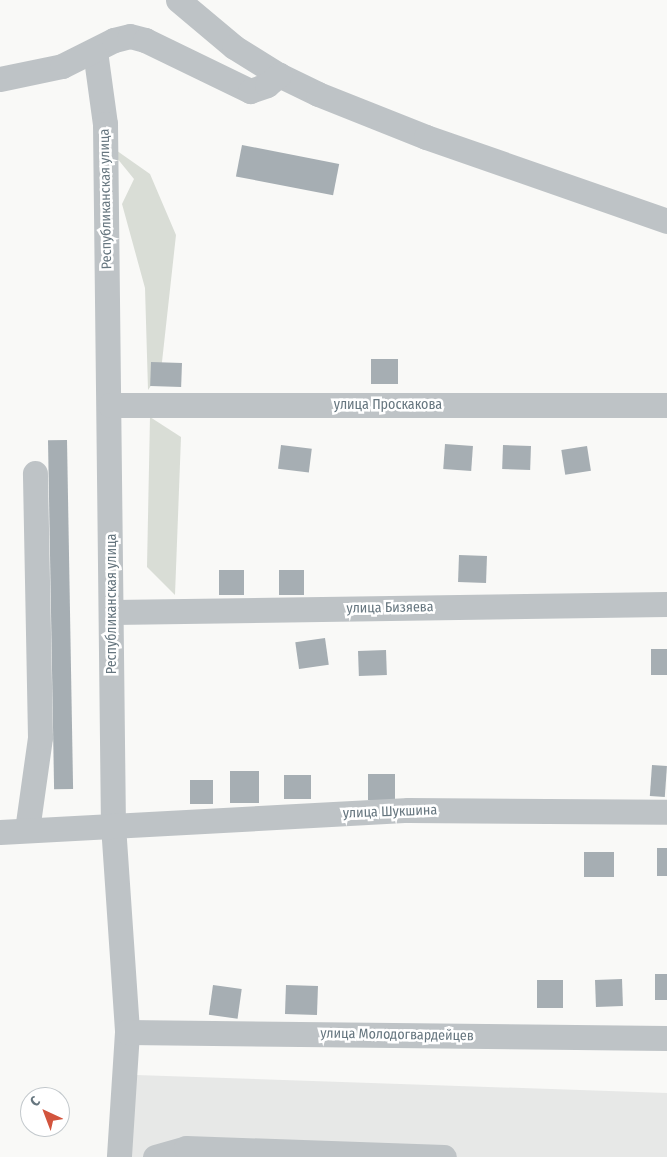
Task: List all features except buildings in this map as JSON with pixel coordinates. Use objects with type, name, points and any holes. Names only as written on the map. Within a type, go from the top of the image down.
[{"type":"street","points":[[178,0],[234,47],[279,75],[426,137],[667,221]]},
{"type":"street","points":[[208,0],[211,28]]},
{"type":"street","points":[[0,79],[62,66],[114,40],[130,36],[145,40],[250,91],[267,85],[279,75]]},
{"type":"street","name":"Республиканская улица","points":[[95,51],[105,124],[110,405],[113,825],[127,1032],[119,1157]]},
{"type":"street","name":"улица Проскакова","points":[[110,405],[667,405]]},
{"type":"street","points":[[27,830],[40,737],[35,472]]},
{"type":"street","name":"улица Бизяева","points":[[112,612],[667,604]]},
{"type":"street","name":"улица Шукшина","points":[[0,832],[408,810],[667,812]]},
{"type":"street","name":"улица Молодогвардейцев","points":[[127,1032],[667,1038]]},
{"type":"street","points":[[154,1157],[186,1148],[444,1157]]},
{"type":"shaded area","points":[[103,141],[150,174],[176,235],[161,371],[148,390],[145,288],[122,204],[134,179]]},
{"type":"shaded area","points":[[150,417],[181,437],[175,595],[147,567]]},
{"type":"shaded area","points":[[136,1075],[667,1093],[667,1157],[131,1157]]}]
